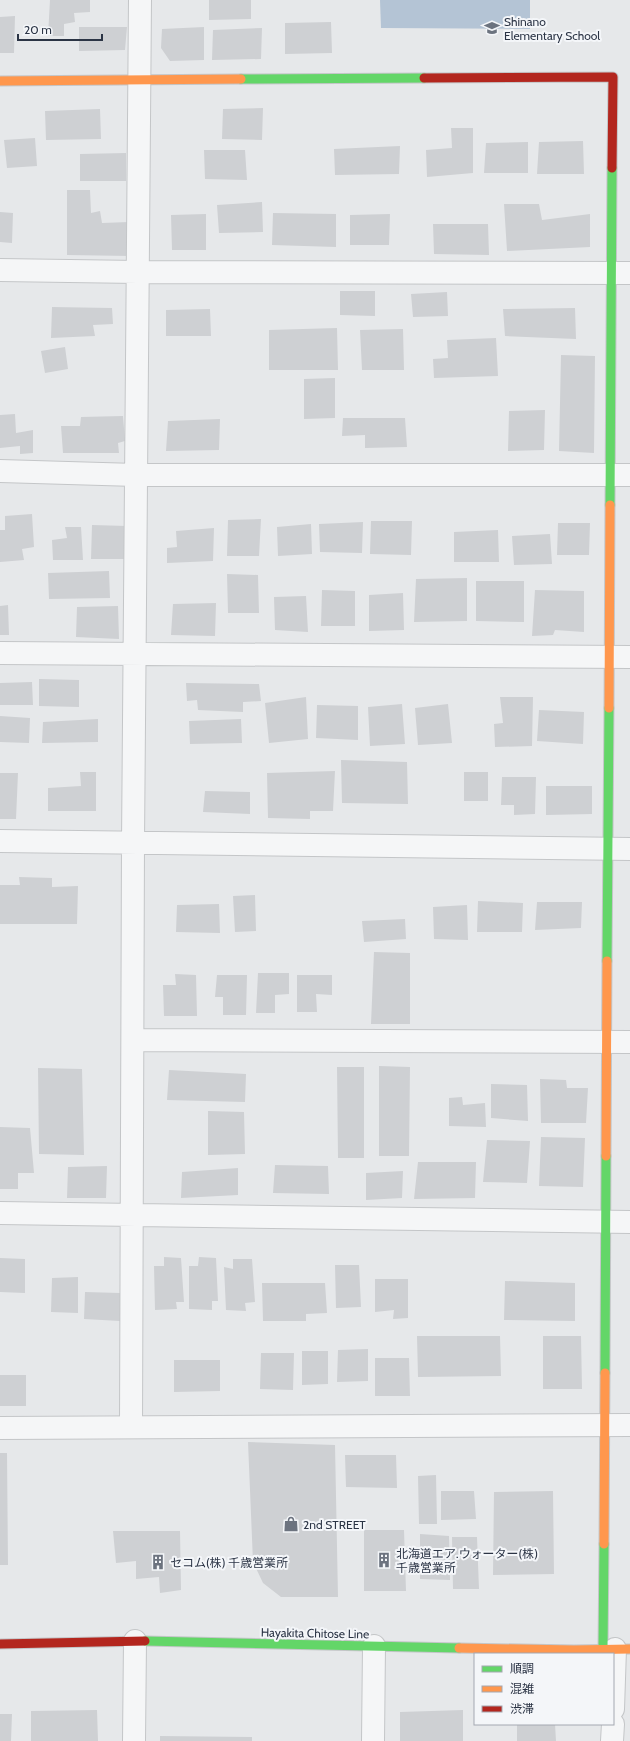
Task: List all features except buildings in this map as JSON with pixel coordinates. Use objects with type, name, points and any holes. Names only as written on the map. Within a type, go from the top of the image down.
[{"type":"street","points":[[131,1427],[133,843],[140,0]]},
{"type":"street","points":[[0,81],[613,77],[621,273],[620,657],[608,848],[605,1424],[616,1649],[614,1689]]},
{"type":"street","points":[[0,270],[138,272],[621,273]]},
{"type":"street","points":[[0,471],[136,475],[620,475]]},
{"type":"street","points":[[0,653],[620,657]]},
{"type":"street","points":[[0,841],[630,849]]},
{"type":"street","points":[[132,1040],[630,1042]]},
{"type":"street","points":[[0,1213],[630,1222]]},
{"type":"street","points":[[0,1428],[630,1425]]},
{"type":"street","points":[[134,1741],[135,1641]]},
{"type":"street","name":"Hayakita Chitose Line","points":[[0,1644],[135,1641],[574,1650],[616,1649]]},
{"type":"street","points":[[374,1646],[374,1741]]},
{"type":"street","points":[[612,1725],[612,1741]]},
{"type":"water","points":[[380,0],[530,0],[530,29],[381,28]]},
{"type":"traffic: fast","points":[[241,79],[424,78]]},
{"type":"traffic: fast","points":[[610,505],[612,168]]},
{"type":"traffic: fast","points":[[607,961],[609,708]]},
{"type":"traffic: fast","points":[[605,1373],[606,1156]]},
{"type":"traffic: fast","points":[[603,1649],[604,1544]]},
{"type":"traffic: fast","points":[[145,1641],[459,1648]]},
{"type":"traffic: slow","points":[[0,81],[241,79]]},
{"type":"traffic: slow","points":[[609,708],[610,505]]},
{"type":"traffic: slow","points":[[606,1156],[607,961]]},
{"type":"traffic: slow","points":[[604,1544],[605,1373]]},
{"type":"traffic: slow","points":[[459,1648],[574,1650],[630,1649]]},
{"type":"traffic: jam","points":[[424,78],[613,77],[612,168]]},
{"type":"traffic: jam","points":[[0,1644],[145,1641]]},
{"type":"place","name":"Shinano Elementary School","points":[[492,28]]},
{"type":"place","name":"2nd STREET","points":[[291,1524]]},
{"type":"place","name":"北海道エア.ウォーター(株) 千歳営業所","points":[[384,1560]]},
{"type":"place","name":"セコム(株) 千歳営業所","points":[[158,1562]]}]
